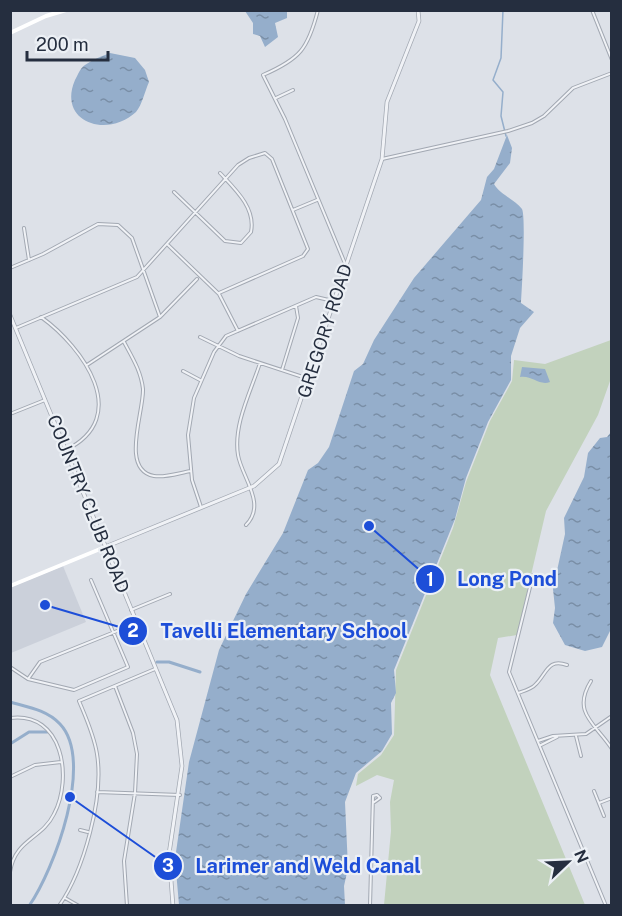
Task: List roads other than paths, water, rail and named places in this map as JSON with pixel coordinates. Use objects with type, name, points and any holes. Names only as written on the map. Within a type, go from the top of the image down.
[{"type":"main road","points":[[10,33],[30,22],[66,10]]},
{"type":"main road","points":[[10,586],[105,547]]},
{"type":"street","points":[[318,10],[309,39],[301,53],[287,64],[263,75],[276,98],[346,266]]},
{"type":"street","name":"GREGORY ROAD","points":[[105,547],[250,487],[272,473],[283,457],[382,159],[387,102],[419,21],[418,10]]},
{"type":"street","points":[[592,10],[612,60]]},
{"type":"street","points":[[382,159],[508,131],[544,116],[573,88],[612,73]]},
{"type":"street","points":[[276,98],[293,90]]},
{"type":"street","points":[[16,328],[123,284],[144,272],[243,161],[260,154],[267,154],[272,159],[308,245],[307,251],[303,256],[219,293]]},
{"type":"street","points":[[174,192],[225,241],[241,243],[249,237],[252,220],[241,193],[220,173]]},
{"type":"street","points":[[293,210],[317,200]]},
{"type":"street","points":[[10,268],[98,224],[118,225],[127,231],[160,318]]},
{"type":"street","points":[[24,228],[29,260]]},
{"type":"street","points":[[168,245],[219,293],[238,331]]},
{"type":"street","points":[[87,365],[160,318],[197,279]]},
{"type":"street","points":[[201,507],[191,471],[188,435],[190,417],[200,380],[218,346],[226,336],[316,297],[334,301]]},
{"type":"street","points":[[282,370],[298,318],[296,306]]},
{"type":"street","name":"COUNTRY CLUB ROAD","points":[[10,315],[156,668],[179,731],[182,758],[180,795],[169,854],[173,906]]},
{"type":"street","points":[[41,317],[67,338],[87,365],[99,396],[96,419],[83,440],[66,451]]},
{"type":"street","points":[[200,337],[260,363],[309,379]]},
{"type":"street","points":[[124,342],[136,363],[143,388],[136,446],[138,464],[147,473],[157,476],[191,471]]},
{"type":"street","points":[[246,525],[255,508],[240,462],[237,441],[260,363]]},
{"type":"street","points":[[183,371],[200,380]]},
{"type":"street","points":[[10,414],[45,400]]},
{"type":"street","points":[[533,574],[509,672],[606,906]]},
{"type":"street","points":[[10,667],[28,679],[74,690],[128,668],[91,580]]},
{"type":"street","points":[[131,610],[170,594]]},
{"type":"street","points":[[28,679],[40,663],[137,623]]},
{"type":"street","points":[[518,693],[536,684],[550,665],[558,662],[567,665]]},
{"type":"street","points":[[59,906],[80,864],[97,792],[97,752],[79,701],[156,668]]},
{"type":"street","points":[[591,681],[585,692],[583,705],[587,718],[612,749]]},
{"type":"street","points":[[114,686],[135,740],[137,761],[135,793],[124,861],[127,906]]},
{"type":"street","points":[[539,743],[557,737],[576,736],[596,728],[612,716]]},
{"type":"street","points":[[10,718],[29,718],[46,727],[57,743],[62,781],[55,813],[44,828],[21,846],[13,860],[10,872]]},
{"type":"street","points":[[576,736],[581,756]]},
{"type":"street","points":[[10,777],[35,765],[61,762]]},
{"type":"street","points":[[594,791],[604,816]]},
{"type":"street","points":[[97,792],[180,795]]},
{"type":"street","points":[[599,803],[612,798]]},
{"type":"street","points":[[370,906],[373,803]]},
{"type":"street","points":[[80,830],[88,832]]},
{"type":"street","points":[[65,898],[79,906]]},
{"type":"water","points":[[245,11],[287,11],[287,18],[275,23],[278,37],[265,47],[260,36],[253,34],[253,23]]},
{"type":"water","points":[[110,53],[135,58],[145,70],[149,82],[136,112],[124,120],[99,125],[79,116],[73,107],[71,95],[75,80],[82,68],[91,61]]},
{"type":"water","points":[[507,135],[512,148],[510,163],[494,184],[522,209],[524,238],[521,303],[534,312],[520,328],[511,356],[511,380],[488,422],[466,478],[455,519],[394,670],[396,693],[391,703],[392,734],[382,751],[356,773],[345,802],[348,868],[344,886],[345,905],[179,905],[175,859],[189,762],[219,650],[246,594],[283,533],[308,470],[318,463],[329,447],[354,371],[363,364],[374,340],[414,278],[481,200],[487,177],[494,169]]},
{"type":"water","points":[[522,367],[545,369],[550,382],[542,383],[520,377]]},
{"type":"water","points":[[611,432],[611,629],[602,647],[585,651],[565,645],[553,623],[555,608],[553,589],[565,534],[564,518],[584,477],[588,453],[600,438],[607,437]]},
{"type":"waterway","points":[[503,10],[501,58],[493,80],[503,92],[501,116],[506,136]]},
{"type":"waterway","points":[[157,662],[169,662],[200,672]]},
{"type":"waterway","points":[[10,702],[30,707],[55,719],[70,741],[73,763],[72,788],[59,842],[49,868],[29,906]]},
{"type":"waterway","points":[[10,744],[29,732],[47,732]]},
{"type":"place","name":"Long Pond","points":[[369,526]]},
{"type":"place","name":"Tavelli Elementary School","points":[[45,605]]},
{"type":"place","name":"Larimer and Weld Canal","points":[[70,797]]}]
